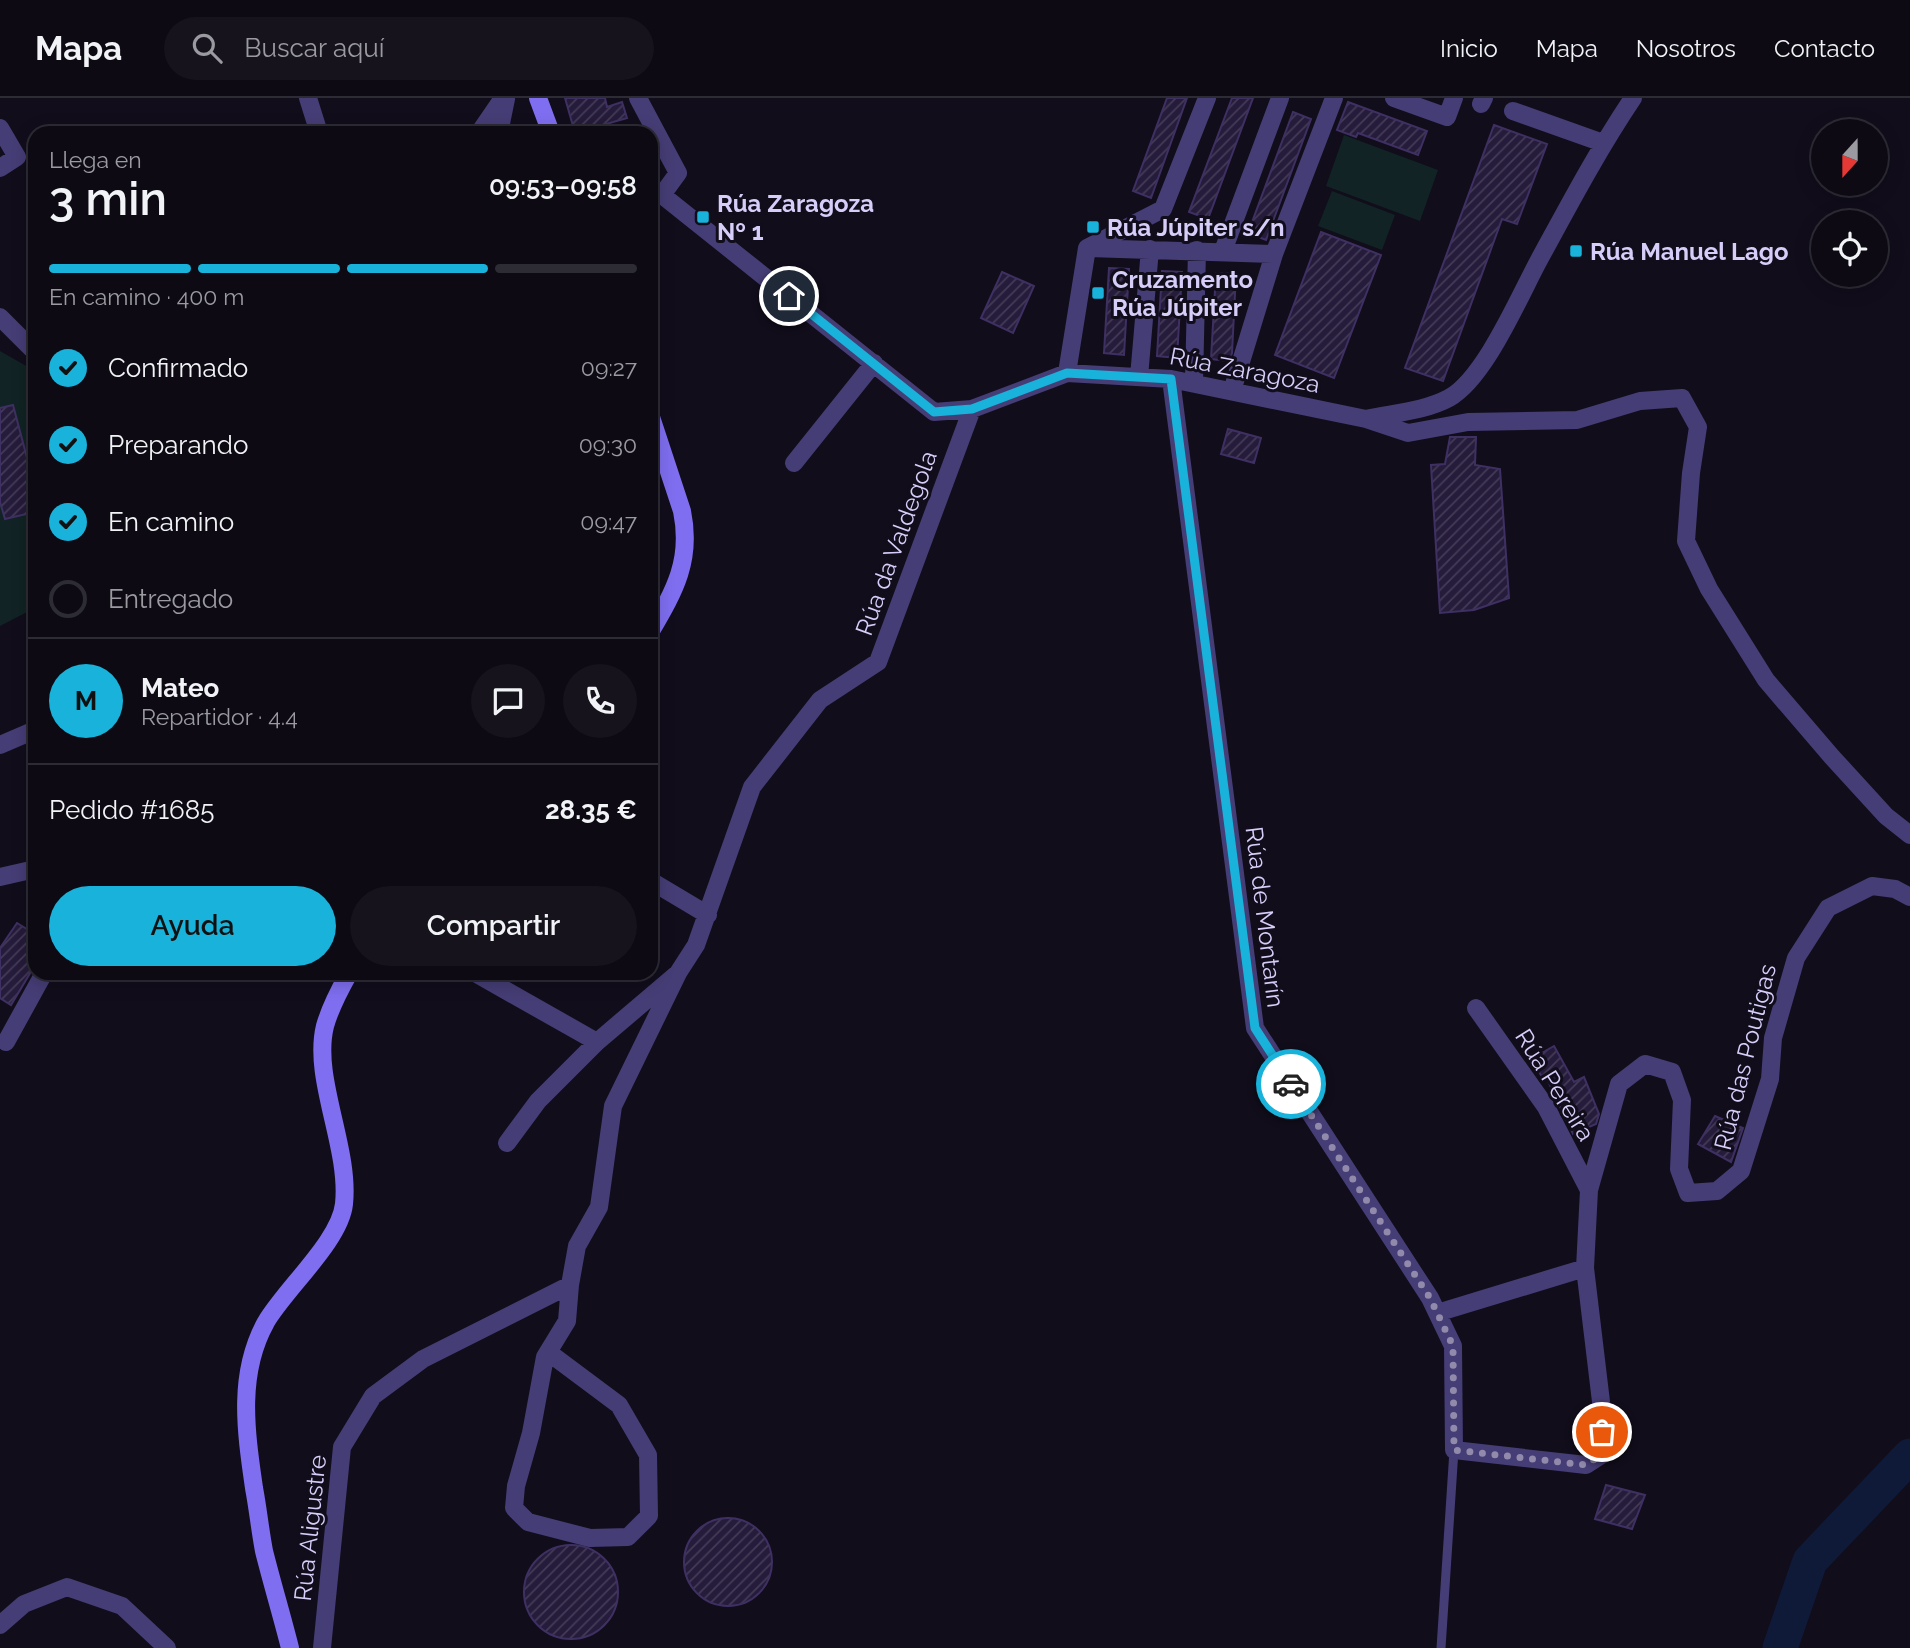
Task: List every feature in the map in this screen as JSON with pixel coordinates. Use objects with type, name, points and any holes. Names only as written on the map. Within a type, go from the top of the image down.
[{"type":"street","points":[[308,98],[318,126]]},
{"type":"street","points":[[484,126],[505,98]]},
{"type":"street","points":[[500,126],[505,98]]},
{"type":"street","points":[[538,98],[548,126]]},
{"type":"street","points":[[638,98],[653,126]]},
{"type":"street","points":[[1087,248],[1163,209],[1207,98]]},
{"type":"street","points":[[1223,251],[1280,98]]},
{"type":"street","points":[[1232,391],[1274,254],[1334,98]]},
{"type":"street","points":[[1397,99],[1447,117],[1454,98]]},
{"type":"street","points":[[1366,419],[1432,405],[1450,398],[1473,377],[1501,331],[1603,143],[1633,98]]},
{"type":"street","points":[[1513,111],[1603,143]]},
{"type":"street","points":[[0,128],[18,157],[0,168]]},
{"type":"street","points":[[658,136],[678,173],[658,195]]},
{"type":"street","name":"Rúa Zaragoza","points":[[658,197],[934,412],[972,409],[1067,373],[1171,379],[1195,383],[1366,419],[1408,433],[1468,422],[1577,420],[1640,401],[1682,398],[1698,427],[1691,473],[1686,541],[1709,589],[1766,680],[1832,758],[1886,816],[1910,835]]},
{"type":"street","points":[[1087,248],[1274,254]]},
{"type":"street","points":[[1067,373],[1087,248]]},
{"type":"street","points":[[1139,377],[1150,249]]},
{"type":"street","points":[[1195,383],[1198,250]]},
{"type":"street","points":[[0,317],[28,345]]},
{"type":"street","points":[[794,463],[874,363]]},
{"type":"street","name":"Rúa de Montarín","points":[[1171,379],[1255,1028],[1437,1312],[1453,1346],[1454,1450]]},
{"type":"street","name":"Rúa da Valdegola","points":[[507,1143],[538,1101],[597,1042],[678,973],[696,945],[708,915],[752,787],[820,700],[878,662],[972,409]]},
{"type":"street","points":[[658,438],[682,511],[685,544],[682,570],[673,594],[658,619]]},
{"type":"street","points":[[0,745],[28,733]]},
{"type":"street","points":[[0,877],[28,871]]},
{"type":"street","points":[[658,885],[708,915]]},
{"type":"street","name":"Rúa das Poutigas","points":[[1589,1190],[1619,1084],[1645,1064],[1672,1072],[1682,1100],[1679,1169],[1688,1193],[1717,1191],[1741,1171],[1770,1079],[1773,1038],[1796,958],[1828,908],[1872,886],[1895,889],[1910,897]]},
{"type":"street","points":[[548,1352],[619,1405],[648,1455],[649,1516],[628,1536],[590,1538],[528,1522],[514,1508],[516,1486],[531,1433],[545,1357],[548,1352],[567,1321],[577,1246],[599,1207],[613,1106],[678,973]]},
{"type":"street","points":[[6,1042],[40,980]]},
{"type":"street","points":[[290,1648],[264,1550],[246,1433],[246,1393],[250,1363],[266,1323],[283,1296],[334,1233],[344,1208],[343,1168],[324,1068],[323,1045],[325,1026],[346,980]]},
{"type":"street","points":[[487,980],[597,1042]]},
{"type":"street","name":"Rúa Pereira","points":[[1476,1008],[1546,1107],[1589,1190]]},
{"type":"street","points":[[1454,1450],[1586,1465],[1602,1454],[1602,1410],[1585,1268],[1589,1190]]},
{"type":"street","points":[[1437,1312],[1585,1268]]},
{"type":"street","name":"Rúa Aligustre","points":[[322,1648],[342,1447],[373,1396],[423,1359],[570,1285]]},
{"type":"street","points":[[0,1625],[24,1604],[67,1587],[122,1606],[167,1648]]},
{"type":"lane","points":[[1441,1648],[1454,1450]]},
{"type":"shaded area","points":[[1344,135],[1438,170],[1420,221],[1326,186]]},
{"type":"shaded area","points":[[1332,191],[1395,215],[1382,250],[1318,226]]},
{"type":"shaded area","points":[[0,351],[28,367],[28,612],[0,626]]},
{"type":"building","points":[[565,98],[605,98],[607,107],[622,102],[627,118],[599,126],[573,126]]},
{"type":"building","points":[[1167,98],[1187,98],[1151,198],[1133,191]]},
{"type":"building","points":[[1232,98],[1253,98],[1208,219],[1189,212]]},
{"type":"building","points":[[1348,102],[1427,131],[1418,155],[1358,133],[1356,137],[1337,130]]},
{"type":"building","points":[[1293,112],[1311,119],[1266,240],[1248,233]]},
{"type":"building","points":[[1494,125],[1547,144],[1517,224],[1502,219],[1443,381],[1405,368]]},
{"type":"building","points":[[1321,232],[1381,255],[1334,378],[1275,355]]},
{"type":"building","points":[[1109,268],[1129,269],[1124,355],[1104,353]]},
{"type":"building","points":[[1162,271],[1182,272],[1177,358],[1157,356]]},
{"type":"building","points":[[1002,272],[1034,286],[1013,333],[981,318]]},
{"type":"building","points":[[1216,273],[1236,274],[1232,353],[1229,361],[1211,359]]},
{"type":"building","points":[[13,405],[28,462],[28,514],[5,519],[0,502],[0,408]]},
{"type":"building","points":[[1228,429],[1261,438],[1254,463],[1221,454]]},
{"type":"building","points":[[1450,437],[1476,437],[1475,465],[1500,469],[1509,598],[1474,610],[1440,613],[1431,465],[1445,464]]},
{"type":"building","points":[[17,923],[28,930],[28,977],[11,1005],[0,998],[0,948]]},
{"type":"building","points":[[1554,1046],[1574,1082],[1584,1077],[1599,1114],[1596,1124],[1573,1134],[1547,1079],[1544,1080],[1531,1059]]},
{"type":"building","points":[[1715,1116],[1743,1128],[1731,1162],[1698,1144]]},
{"type":"building","points":[[1606,1485],[1645,1495],[1632,1529],[1595,1519]]},
{"type":"building","points":[[728,1518],[745,1522],[759,1531],[768,1545],[772,1562],[768,1579],[759,1593],[745,1602],[728,1606],[711,1602],[697,1593],[688,1579],[684,1562],[688,1545],[697,1531],[711,1522]]},
{"type":"building","points":[[571,1545],[589,1548],[604,1559],[615,1574],[618,1592],[615,1610],[604,1625],[589,1636],[571,1639],[553,1636],[538,1625],[527,1610],[524,1592],[527,1574],[538,1559],[553,1548]]},
{"type":"waterway","points":[[1780,1648],[1810,1561],[1910,1456]]},
{"type":"way so far","points":[[1291,1084],[1430,1298],[1453,1346],[1454,1450],[1586,1465],[1602,1454],[1602,1432]]},
{"type":"place","name":"Rúa Zaragoza Nº 1","points":[[703,217]]},
{"type":"place","name":"Rúa Júpiter s/n","points":[[1093,227]]},
{"type":"place","name":"Rúa Manuel Lago","points":[[1576,251]]},
{"type":"place","name":"Cruzamento Rúa Júpiter","points":[[1098,293]]},
{"type":"route","points":[[789,296],[934,412],[972,409],[1067,373],[1171,379],[1255,1028],[1291,1084]]}]
